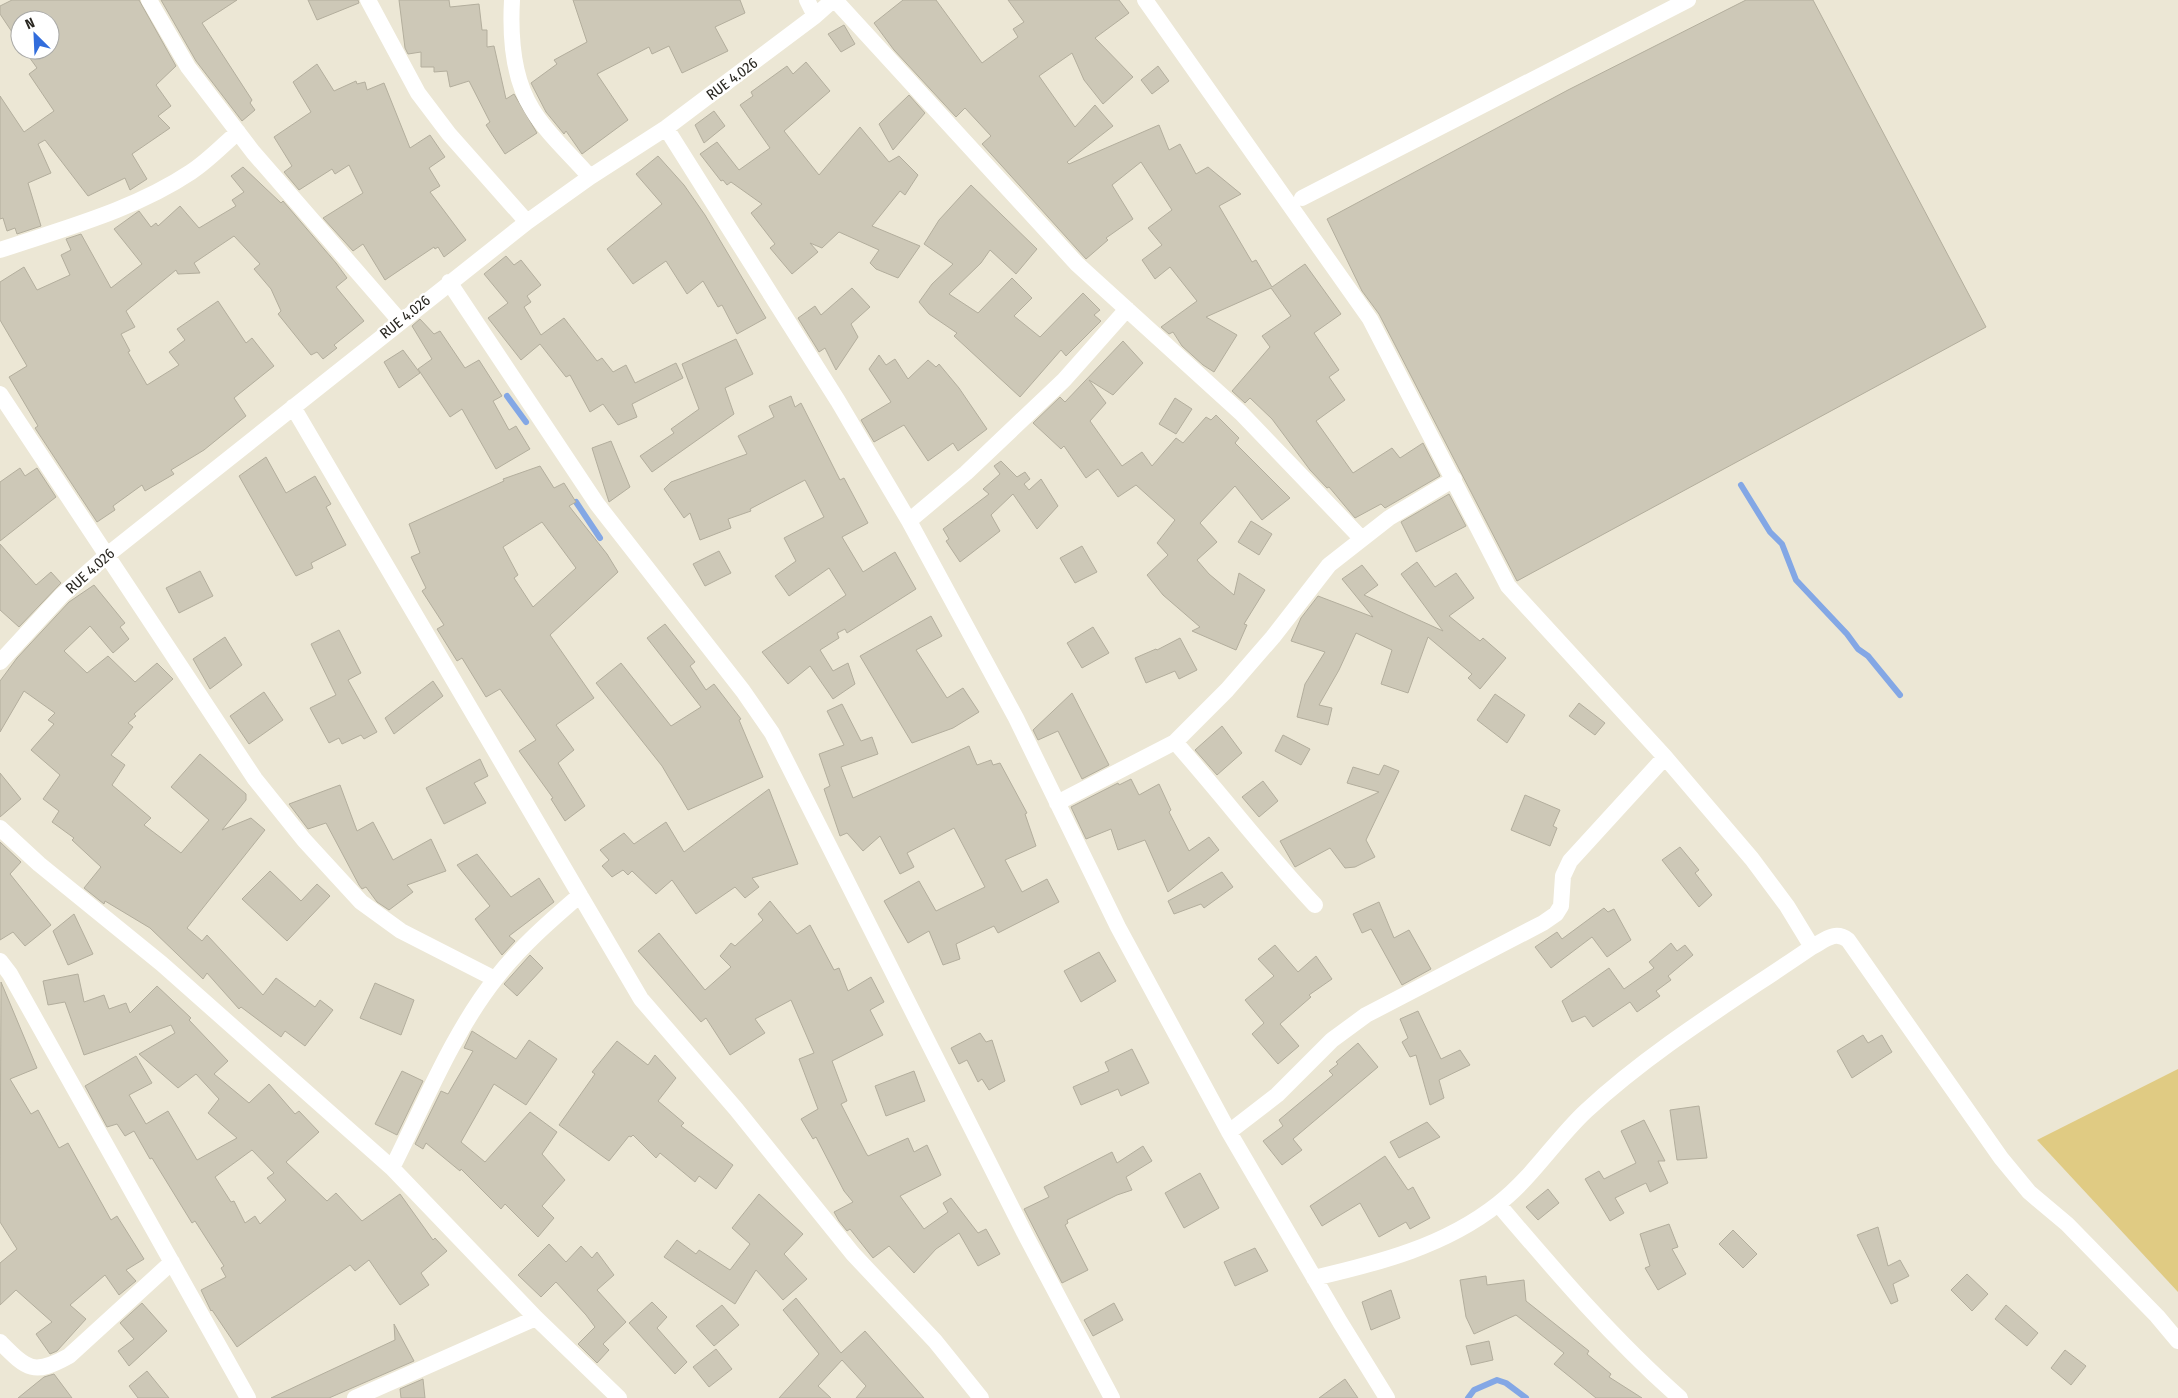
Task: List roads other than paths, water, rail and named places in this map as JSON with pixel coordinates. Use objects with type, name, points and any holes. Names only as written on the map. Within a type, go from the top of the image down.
[{"type":"street","points":[[149,0],[188,67],[238,132],[400,321]]},
{"type":"street","points":[[368,0],[418,93],[449,134],[527,222]]},
{"type":"street","points":[[512,0],[513,50],[521,89],[532,110],[590,177]]},
{"type":"street","points":[[807,0],[815,16]]},
{"type":"street","points":[[834,0],[1076,264],[1241,413],[1361,538]]},
{"type":"street","name":"RUE 4.026","points":[[0,662],[62,595],[106,556],[449,282],[527,222],[590,177],[666,128],[834,0]]},
{"type":"street","points":[[1145,0],[1370,319],[1508,586],[1665,757],[1752,859],[1787,906],[1812,947]]},
{"type":"street","points":[[1302,198],[1688,0]]},
{"type":"street","points":[[666,128],[838,401],[909,521],[1016,718],[1118,927],[1229,1132],[1314,1278],[1388,1398]]},
{"type":"street","points":[[0,250],[154,194],[192,171],[238,132]]},
{"type":"street","points":[[449,282],[597,504],[743,691],[772,733],[1026,1238],[1112,1398]]},
{"type":"street","points":[[909,521],[966,473],[1064,380],[1127,310]]},
{"type":"street","points":[[0,394],[106,556],[154,623],[255,779],[304,840],[362,902],[401,931],[495,979]]},
{"type":"street","points":[[293,408],[641,999],[736,1109],[853,1254],[935,1341],[981,1398]]},
{"type":"street","points":[[1057,803],[1175,742],[1226,690],[1273,637],[1329,565],[1388,518],[1454,479]]},
{"type":"street","points":[[1175,742],[1224,797],[1275,862],[1315,905]]},
{"type":"street","points":[[1229,1132],[1277,1095],[1332,1040],[1366,1015],[1543,923],[1556,914],[1561,906],[1565,868],[1665,757]]},
{"type":"street","points":[[0,828],[39,864],[162,964],[392,1168],[536,1318],[619,1398]]},
{"type":"street","points":[[392,1168],[460,1033],[495,979],[530,939],[580,895]]},
{"type":"street","points":[[1314,1278],[1373,1264],[1411,1252],[1458,1230],[1498,1204],[1537,1167],[1586,1111],[1661,1050],[1812,947],[1833,935],[1842,935],[1848,940],[2000,1158],[2029,1192],[2067,1224],[2157,1316],[2178,1341]]},
{"type":"street","points":[[0,961],[10,974],[248,1398]]},
{"type":"street","points":[[1498,1204],[1577,1296],[1639,1362],[1680,1398]]},
{"type":"street","points":[[0,1342],[22,1363],[34,1368],[51,1366],[69,1356],[172,1262]]},
{"type":"street","points":[[355,1398],[536,1318]]},
{"type":"waterway","points":[[507,396],[526,422]]},
{"type":"waterway","points":[[1741,485],[1770,532],[1782,544],[1796,580],[1847,634],[1858,649],[1868,656],[1900,695]]},
{"type":"waterway","points":[[576,502],[600,538]]},
{"type":"waterway","points":[[1468,1398],[1474,1390],[1497,1380],[1506,1383],[1526,1398]]}]
